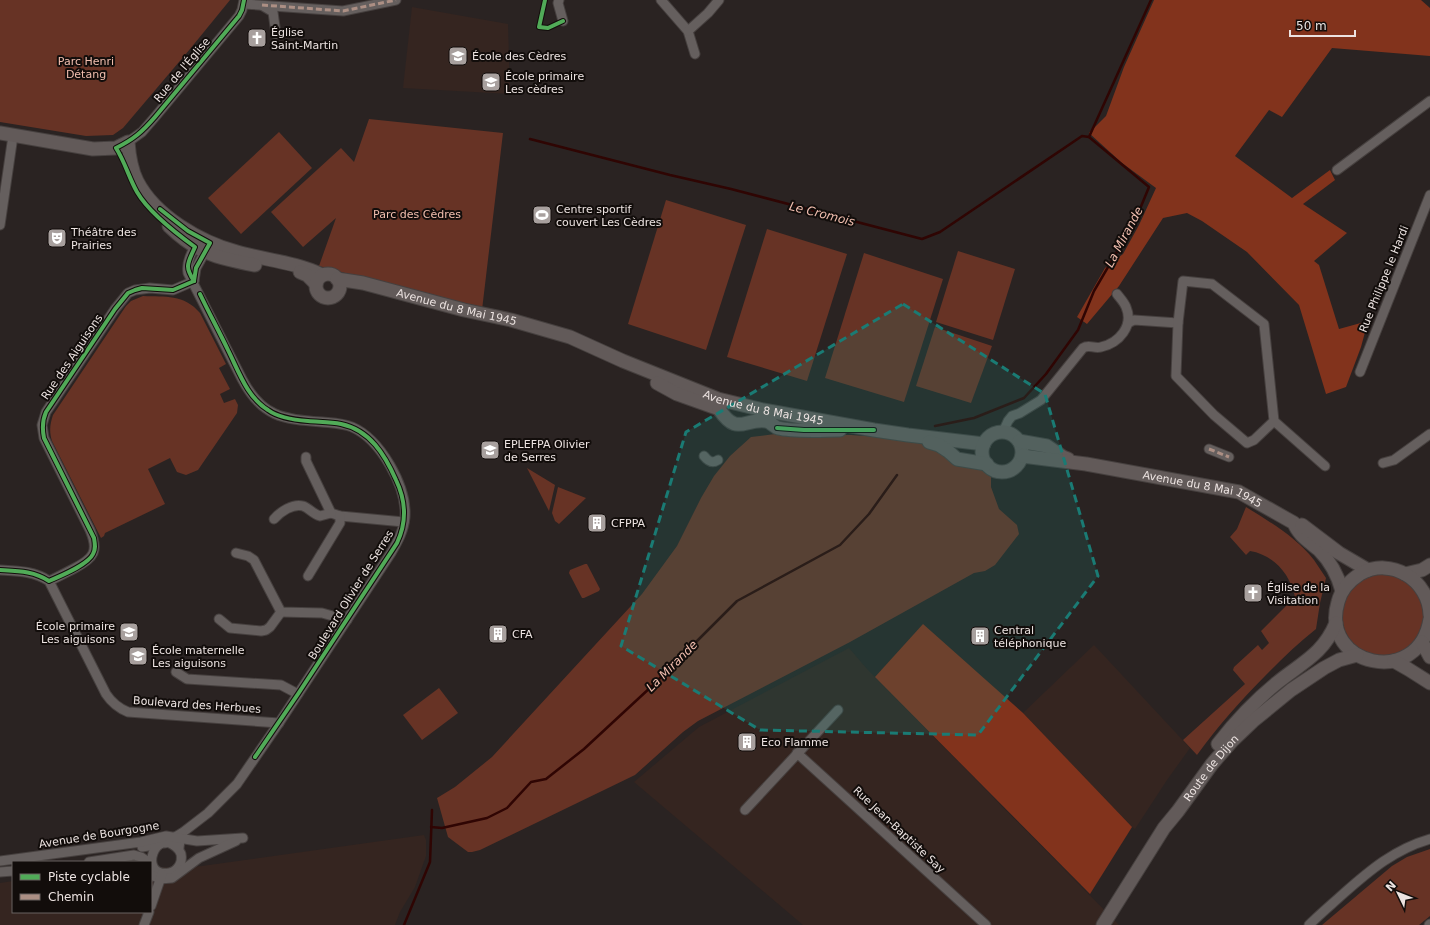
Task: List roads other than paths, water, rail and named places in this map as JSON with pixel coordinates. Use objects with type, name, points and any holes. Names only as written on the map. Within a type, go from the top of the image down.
[{"type":"main road","points":[[0,133],[93,148],[122,145],[142,189],[163,212],[188,231],[202,245],[304,267],[319,280],[319,294],[325,297],[332,297],[338,285],[332,275],[329,274],[319,280]]},
{"type":"main road","name":"Avenue du 8 Mai 1945","points":[[338,285],[355,282],[541,328],[570,337],[623,361],[677,394],[725,405],[763,410],[908,436]]},
{"type":"main road","points":[[725,405],[725,417],[731,422],[742,425],[751,422],[766,421],[777,428],[874,430]]},
{"type":"main road","points":[[1003,432],[1009,433],[1019,441],[1022,446],[1022,456],[1016,467],[1004,472],[992,469],[987,464],[983,455],[984,444],[992,435],[1003,432]]},
{"type":"main road","points":[[908,436],[984,444]]},
{"type":"main road","points":[[908,436],[939,445],[957,459],[987,464]]},
{"type":"main road","points":[[1019,441],[1047,446],[1063,458],[1078,463]]},
{"type":"main road","name":"Avenue du 8 Mai 1945","points":[[1022,456],[1078,463],[1239,492],[1294,523],[1297,530],[1320,551],[1330,563],[1337,575],[1342,591]]},
{"type":"main road","points":[[1294,523],[1297,521],[1334,549],[1368,570]]},
{"type":"main road","points":[[1405,574],[1422,570],[1430,565]]},
{"type":"main road","points":[[1430,615],[1429,598],[1416,582],[1398,571],[1383,568],[1368,570],[1354,578],[1342,591],[1336,607],[1336,623],[1343,641],[1349,649],[1357,655],[1375,662],[1394,661],[1410,654],[1422,642],[1428,631],[1430,619]]},
{"type":"main road","points":[[1164,828],[1184,792],[1219,742],[1278,682],[1319,651],[1326,642],[1336,623]]},
{"type":"main road","points":[[1422,642],[1430,657]]},
{"type":"main road","name":"Route de Dijon","points":[[1103,924],[1164,828],[1212,764],[1232,742],[1276,701],[1324,668],[1339,660],[1357,655]]},
{"type":"main road","points":[[1394,661],[1430,683]]},
{"type":"street","points":[[244,2],[262,5],[343,11],[396,0]]},
{"type":"street","points":[[559,0],[558,3],[563,21]]},
{"type":"street","points":[[660,0],[688,31],[695,54]]},
{"type":"street","points":[[688,31],[708,13],[719,0]]},
{"type":"street","name":"Rue de l'Église","points":[[122,145],[142,132],[155,117],[239,16],[244,2]]},
{"type":"street","points":[[262,5],[273,12],[276,34]]},
{"type":"street","points":[[1337,170],[1430,101]]},
{"type":"street","points":[[0,225],[14,136]]},
{"type":"street","name":"Rue Philippe le Hardi","points":[[1360,372],[1430,195]]},
{"type":"street","name":"Boulevard Olivier de Serres","points":[[162,844],[179,837],[208,813],[233,789],[279,724],[397,543],[402,534],[405,511],[401,490],[382,451],[358,430],[340,424],[298,420],[277,415],[268,411],[253,397],[242,379],[194,282],[188,273],[187,268],[202,245]]},
{"type":"street","points":[[1274,421],[1254,440],[1247,443],[1214,415],[1176,376],[1178,322],[1183,281],[1212,284],[1264,324],[1274,421],[1326,466]]},
{"type":"street","name":"Rue des Aiguisons","points":[[49,581],[90,559],[94,551],[95,543],[90,530],[46,444],[42,425],[46,412],[115,309],[128,293],[142,288],[173,290],[194,282]]},
{"type":"street","points":[[1003,432],[1012,416],[1026,410],[1041,400],[1083,348],[1087,345],[1100,347],[1110,343],[1119,338],[1126,330],[1128,323],[1126,308],[1117,294]]},
{"type":"street","points":[[1128,323],[1134,320],[1178,322]]},
{"type":"street","points":[[1383,463],[1394,460],[1430,434]]},
{"type":"street","points":[[1209,449],[1229,457]]},
{"type":"street","points":[[704,456],[710,462],[718,460]]},
{"type":"street","points":[[306,457],[306,462],[331,514]]},
{"type":"street","name":"Boulevard Olivier de Serres","points":[[274,519],[277,515],[296,506],[305,507],[320,516],[331,514],[404,522]]},
{"type":"street","points":[[308,576],[340,523],[340,516]]},
{"type":"street","points":[[219,619],[230,628],[261,631],[270,627],[281,612],[254,560],[248,556],[236,553]]},
{"type":"street","points":[[0,570],[31,572],[49,581]]},
{"type":"street","name":"Boulevard des Herbues","points":[[49,581],[106,694],[110,700],[122,710],[128,712],[279,724]]},
{"type":"street","name":"Boulevard Olivier de Serres","points":[[281,612],[322,613],[347,620]]},
{"type":"street","points":[[176,672],[187,679],[281,685],[298,694]]},
{"type":"street","points":[[745,810],[838,710]]},
{"type":"street","name":"Rue Jean-Baptiste Say","points":[[797,753],[986,925]]},
{"type":"street","name":"Avenue de Bourgogne","points":[[0,861],[141,842],[161,837],[179,837],[197,841],[242,838],[199,858],[172,878],[161,876]]},
{"type":"street","points":[[152,875],[161,876],[172,872],[180,865],[181,855],[179,850],[179,837]]},
{"type":"street","points":[[1309,925],[1379,863],[1396,852],[1413,844],[1430,839]]},
{"type":"street","points":[[151,861],[151,855],[156,847],[162,844],[173,844],[179,850]]},
{"type":"street","name":"Avenue de Bourgogne","points":[[41,861],[162,844]]},
{"type":"street","points":[[96,861],[134,856],[141,857],[148,861]]},
{"type":"street","points":[[152,864],[161,876]]},
{"type":"street","points":[[0,866],[12,865]]},
{"type":"street","points":[[0,872],[12,871]]},
{"type":"street","points":[[0,877],[12,875]]},
{"type":"street","points":[[152,903],[161,876]]},
{"type":"street","points":[[144,925],[149,913]]},
{"type":"waterway","name":"La Mirande","points":[[935,426],[974,418],[1024,398],[1046,374],[1078,330],[1094,291],[1135,221],[1149,187],[1089,137],[1151,0]]},
{"type":"waterway","name":"Le Cromois","points":[[530,139],[731,189],[922,239],[940,232],[1082,136],[1089,137]]},
{"type":"waterway","name":"La Mirande","points":[[431,827],[442,828],[487,818],[507,808],[531,782],[546,779],[584,749],[652,686],[737,601],[840,545],[869,514],[897,475]]},
{"type":"waterway","points":[[404,925],[430,862],[432,810]]},
{"type":"place","name":"Église Saint-Martin","points":[[257,38]]},
{"type":"place","name":"École des Cèdres","points":[[458,56]]},
{"type":"place","name":"École primaire Les cèdres","points":[[491,82]]},
{"type":"place","name":"Centre sportif couvert Les Cèdres","points":[[542,215]]},
{"type":"place","name":"Théâtre des Prairies","points":[[57,238]]},
{"type":"place","name":"EPLEFPA Olivier de Serres","points":[[490,450]]},
{"type":"place","name":"CFPPA","points":[[597,523]]},
{"type":"place","name":"Église de la Visitation","points":[[1253,593]]},
{"type":"place","name":"École primaire Les aiguisons","points":[[129,632]]},
{"type":"place","name":"CFA","points":[[498,634]]},
{"type":"place","name":"Central téléphonique","points":[[980,636]]},
{"type":"place","name":"École maternelle Les aiguisons","points":[[138,656]]},
{"type":"place","name":"Eco Flamme","points":[[747,742]]},
{"type":"park label","name":"Parc Henri Détang","points":[[86,67]]},
{"type":"park label","name":"Parc des Cèdres","points":[[417,214]]}]
